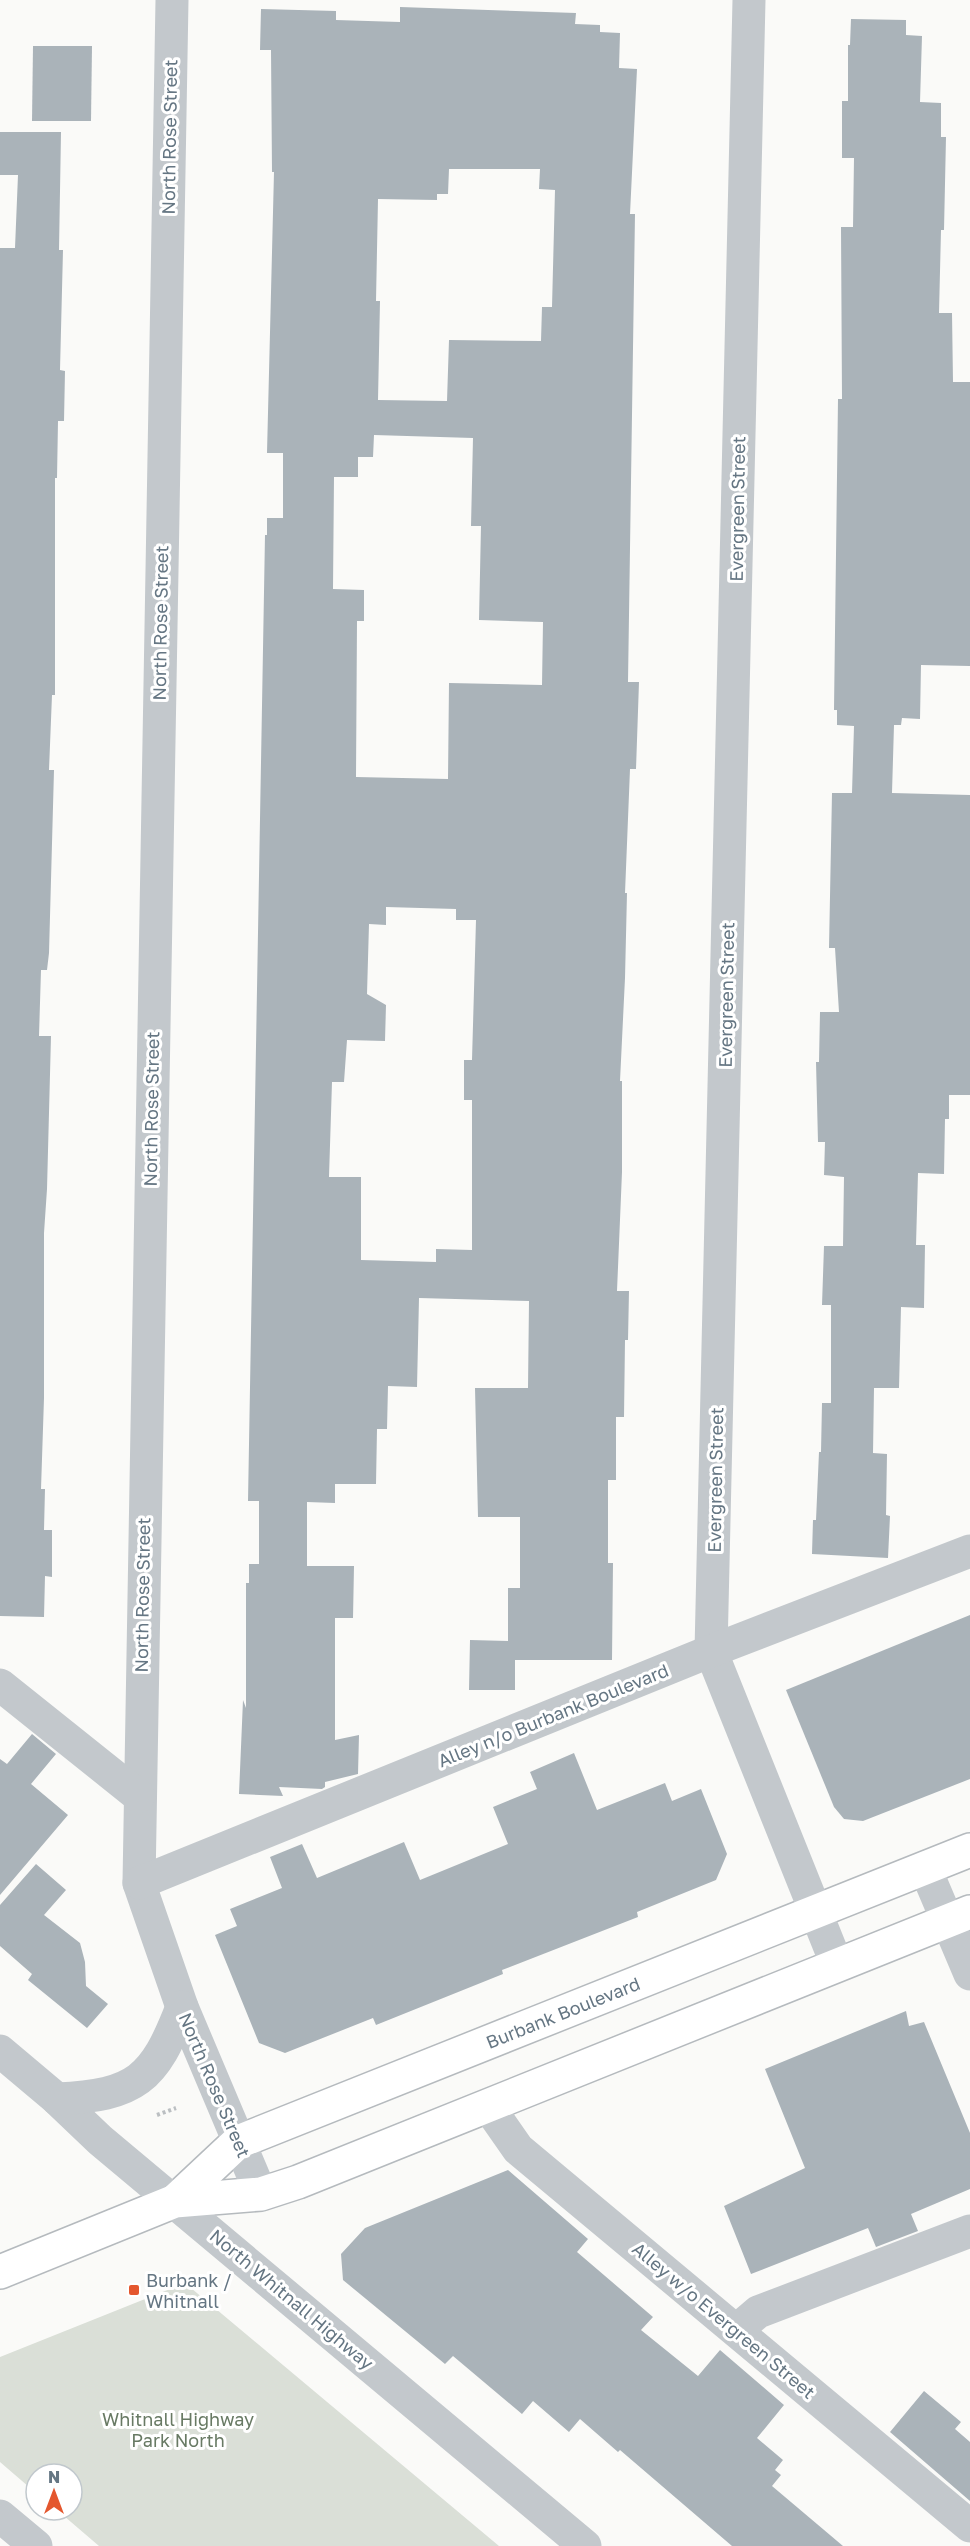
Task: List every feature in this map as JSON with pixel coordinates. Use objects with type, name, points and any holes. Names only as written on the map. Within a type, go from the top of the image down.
[{"type":"main road","name":"Burbank Boulevard","points":[[175,2201],[238,2142],[970,1850]]},
{"type":"main road","name":"Burbank Boulevard","points":[[0,2272],[175,2201],[261,2194],[298,2182],[959,1916]]},
{"type":"street","name":"North Rose Street","points":[[172,0],[139,1883],[182,2007],[261,2194]]},
{"type":"street","name":"Evergreen Street","points":[[749,0],[711,1651],[837,1965]]},
{"type":"street","name":"Alley n/o Burbank Boulevard","points":[[139,1883],[711,1651],[970,1551]]},
{"type":"street","points":[[0,1685],[139,1796]]},
{"type":"street","points":[[925,1869],[959,1916],[970,1974]]},
{"type":"street","points":[[57,2099],[93,2097],[126,2088],[153,2067],[170,2038],[182,2007]]},
{"type":"street","name":"North Whitnall Highway","points":[[0,2051],[57,2099],[100,2140],[585,2546]]},
{"type":"street","name":"Alley w/o Evergreen Street","points":[[488,2106],[518,2149],[970,2526]]},
{"type":"street","points":[[737,2330],[758,2312],[970,2231]]},
{"type":"street","points":[[0,2516],[36,2546]]},
{"type":"green space","name":"Whitnall Highway Park North","points":[[185,2283],[499,2546],[99,2546],[71,2522],[84,2522],[84,2462],[24,2462],[24,2483],[0,2462],[0,2357]]},
{"type":"building","points":[[400,7],[576,13],[575,24],[600,25],[600,32],[620,33],[619,68],[637,69],[630,214],[635,214],[628,682],[639,682],[636,769],[630,769],[620,1081],[622,1081],[622,1172],[617,1291],[629,1291],[628,1340],[625,1340],[624,1417],[616,1417],[616,1480],[608,1480],[608,1563],[613,1563],[612,1660],[515,1660],[515,1690],[469,1690],[470,1640],[508,1641],[508,1588],[520,1588],[520,1517],[478,1517],[475,1388],[528,1388],[529,1301],[419,1298],[417,1387],[388,1386],[387,1429],[377,1429],[376,1484],[335,1484],[335,1503],[307,1502],[307,1566],[354,1566],[353,1618],[335,1618],[335,1740],[359,1735],[358,1774],[325,1782],[325,1787],[322,1789],[279,1787],[283,1796],[239,1794],[243,1700],[246,1708],[246,1583],[249,1583],[249,1564],[259,1564],[259,1501],[248,1501],[265,535],[267,535],[267,518],[283,518],[283,453],[267,453],[274,172],[272,172],[271,50],[260,50],[261,9],[336,11],[336,20],[400,22]],"holes":[[[449,169],[540,169],[539,189],[555,190],[552,307],[542,307],[541,341],[449,340],[447,401],[378,400],[380,301],[376,301],[378,199],[437,200],[437,194],[448,194]],[[374,435],[473,438],[471,526],[481,526],[479,620],[543,622],[542,685],[449,683],[448,779],[356,777],[357,621],[364,621],[364,590],[333,589],[334,477],[358,477],[358,457],[373,457]],[[386,907],[456,909],[456,920],[476,920],[472,1060],[464,1060],[464,1100],[472,1100],[472,1250],[436,1249],[436,1262],[361,1260],[361,1177],[329,1177],[332,1082],[344,1082],[347,1040],[385,1041],[386,1005],[367,994],[369,924],[386,925]]]},
{"type":"building","points":[[851,19],[906,20],[906,35],[922,36],[920,102],[941,103],[941,137],[946,137],[939,313],[952,313],[953,382],[970,382],[970,666],[921,665],[920,719],[902,718],[901,725],[894,725],[892,793],[970,795],[970,1095],[949,1095],[949,1119],[945,1119],[944,1174],[918,1173],[916,1245],[925,1245],[924,1308],[901,1307],[899,1388],[874,1388],[873,1453],[887,1454],[886,1515],[890,1516],[888,1558],[812,1554],[819,1452],[821,1452],[822,1403],[831,1403],[831,1305],[822,1305],[824,1246],[843,1246],[844,1177],[824,1175],[825,1142],[818,1142],[816,1062],[819,1062],[820,1012],[839,1012],[835,948],[829,948],[832,793],[852,793],[854,726],[837,725],[837,710],[834,710],[838,399],[842,399],[841,227],[853,227],[854,158],[842,158],[842,101],[848,101],[848,45],[850,45]]},
{"type":"building","points":[[33,46],[92,46],[91,121],[32,121]]},
{"type":"building","points":[[0,132],[61,132],[59,250],[63,250],[60,370],[65,371],[64,421],[58,421],[57,478],[55,478],[55,695],[52,695],[49,770],[54,770],[49,953],[47,970],[41,970],[39,1036],[51,1036],[44,1233],[44,1398],[41,1489],[45,1489],[44,1530],[52,1530],[52,1577],[45,1576],[44,1617],[0,1616],[0,248],[15,248],[18,175],[0,175]]},
{"type":"building","points":[[970,1615],[970,1779],[863,1821],[844,1819],[834,1807],[786,1690]]},
{"type":"building","points":[[32,1734],[56,1754],[31,1784],[68,1815],[0,1895],[0,1759],[7,1764]]},
{"type":"building","points":[[574,1753],[597,1810],[665,1783],[672,1801],[701,1789],[727,1854],[716,1880],[637,1912],[638,1917],[502,1970],[503,1974],[376,2025],[373,2018],[285,2053],[259,2043],[215,1935],[237,1926],[230,1909],[282,1888],[270,1857],[302,1844],[317,1878],[404,1842],[420,1880],[508,1844],[493,1807],[537,1789],[530,1772]]},
{"type":"building","points":[[36,1864],[66,1890],[44,1915],[80,1943],[85,1962],[86,1986],[108,2004],[87,2028],[28,1980],[32,1974],[0,1946],[0,1905]]},
{"type":"building","points":[[906,2011],[909,2026],[924,2022],[970,2133],[970,2189],[911,2214],[918,2231],[876,2247],[868,2228],[751,2274],[724,2206],[805,2168],[765,2069]]},
{"type":"building","points":[[508,2170],[588,2239],[577,2252],[653,2317],[641,2330],[698,2376],[720,2350],[784,2405],[757,2438],[783,2460],[775,2470],[781,2475],[772,2486],[843,2546],[732,2546],[620,2450],[618,2452],[580,2419],[569,2432],[533,2401],[522,2414],[453,2356],[445,2364],[343,2280],[341,2254],[365,2228]]},
{"type":"building","points":[[924,2391],[961,2422],[955,2429],[970,2442],[970,2501],[890,2432]]},
{"type":"place","name":"Burbank / Whitnall","points":[[134,2290]]}]
